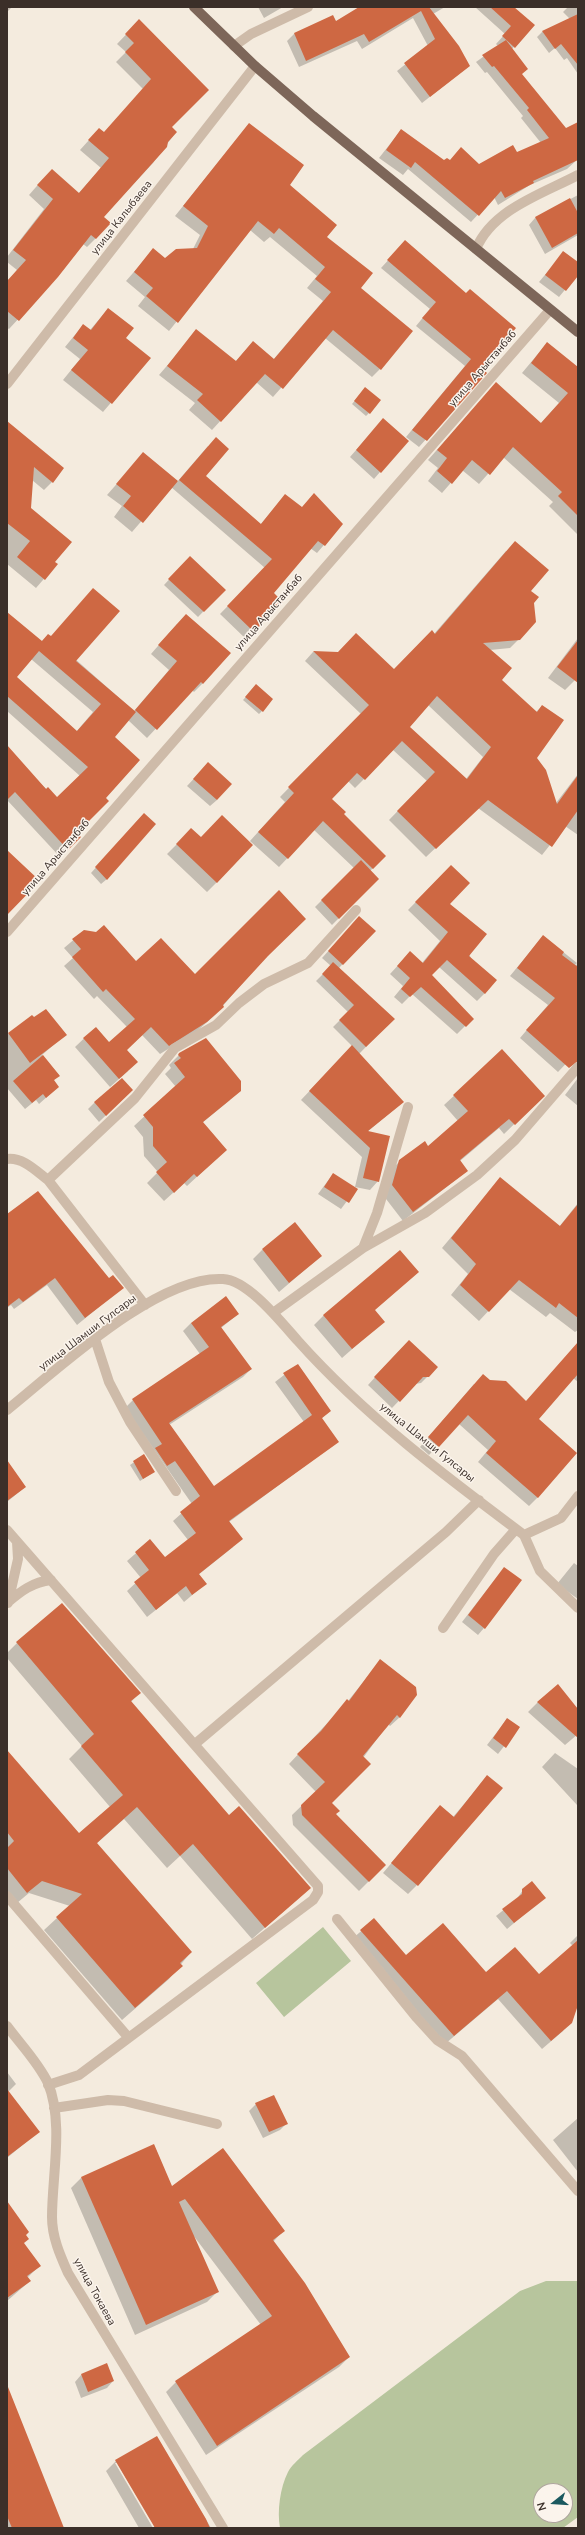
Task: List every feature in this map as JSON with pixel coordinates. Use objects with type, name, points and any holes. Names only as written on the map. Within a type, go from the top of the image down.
[{"type":"main road","points":[[194,7],[255,66],[578,332]]},
{"type":"street","points":[[234,46],[251,34],[308,7]]},
{"type":"street","name":"улица Калыбаева","points":[[7,384],[255,66]]},
{"type":"street","points":[[476,249],[482,235],[506,212],[578,176]]},
{"type":"street","name":"улица Арыстанбаб","points":[[7,932],[550,310]]},
{"type":"street","points":[[48,1180],[135,1098],[175,1048],[216,1025],[238,1002],[264,984],[308,963],[356,910]]},
{"type":"street","points":[[273,1313],[363,1248],[425,1213],[477,1175],[515,1140],[578,1067]]},
{"type":"street","points":[[363,1248],[377,1213],[408,1107]]},
{"type":"street","points":[[7,1159],[13,1158],[28,1165],[48,1180],[145,1305]]},
{"type":"street","name":"улица Шамши Гулсары","points":[[7,1410],[95,1339],[145,1305],[183,1286],[205,1280],[224,1279],[242,1285],[273,1313],[351,1396],[520,1532]]},
{"type":"street","points":[[95,1339],[109,1382],[130,1422],[176,1491]]},
{"type":"street","points":[[443,1628],[494,1554],[520,1532],[561,1518],[578,1496]]},
{"type":"street","points":[[195,1744],[446,1532],[479,1500]]},
{"type":"street","points":[[7,1530],[318,1886],[318,1892],[313,1900],[79,2075],[48,2085]]},
{"type":"street","points":[[520,1532],[540,1571],[578,1608]]},
{"type":"street","points":[[7,1603],[18,1559],[17,1542]]},
{"type":"street","points":[[7,1603],[28,1586],[38,1581],[52,1580]]},
{"type":"street","points":[[7,1896],[128,2037]]},
{"type":"street","points":[[338,1919],[417,2018],[437,2040],[462,2056],[578,2191]]},
{"type":"street","name":"улица Токаева","points":[[7,2026],[41,2069],[48,2085],[54,2108],[55,2149],[52,2218],[55,2242],[68,2273],[223,2528]]},
{"type":"street","points":[[7,2042],[18,2040]]},
{"type":"street","points":[[54,2108],[108,2100],[124,2101],[217,2124]]},
{"type":"green space","points":[[323,1927],[351,1961],[284,2017],[256,1983]]},
{"type":"green space","points":[[546,2281],[578,2281],[578,2517],[573,2521],[573,2483],[533,2483],[533,2523],[570,2523],[563,2528],[280,2528],[279,2507],[285,2478],[291,2468],[303,2455],[520,2291]]},
{"type":"building","points":[[359,7],[429,7],[459,46],[470,66],[430,97],[404,63],[435,39],[421,11],[369,42],[364,34],[306,61],[294,33],[333,15],[336,21]]},
{"type":"building","points":[[490,7],[514,7],[535,25],[515,48],[502,36],[511,26]]},
{"type":"building","points":[[578,14],[578,65],[561,44],[555,49],[542,31]]},
{"type":"building","points":[[139,19],[209,90],[172,127],[177,132],[168,142],[167,147],[104,217],[111,223],[96,239],[91,235],[58,277],[19,321],[7,311],[7,281],[26,260],[13,250],[53,199],[37,185],[52,169],[79,193],[109,158],[88,140],[99,128],[104,132],[151,79],[125,52],[134,43],[125,34]]},
{"type":"building","points":[[506,40],[528,69],[522,74],[566,128],[578,122],[578,160],[533,181],[534,183],[505,198],[501,191],[479,216],[415,162],[411,168],[386,150],[401,129],[444,160],[447,158],[450,160],[461,147],[479,164],[513,145],[517,152],[549,138],[527,110],[529,108],[494,66],[492,67],[482,55]]},
{"type":"building","points":[[249,123],[304,165],[290,185],[337,225],[327,237],[373,273],[361,288],[413,331],[381,370],[333,330],[283,389],[265,374],[221,422],[197,400],[203,394],[167,366],[196,329],[236,361],[253,341],[274,359],[331,292],[315,279],[325,267],[279,228],[274,234],[258,221],[178,323],[146,296],[153,288],[134,272],[153,248],[165,258],[176,249],[197,248],[208,226],[183,206]]},
{"type":"building","points":[[570,198],[578,213],[578,233],[552,248],[535,217]]},
{"type":"building","points":[[405,240],[466,293],[470,289],[516,328],[483,369],[487,373],[427,441],[412,430],[471,359],[422,318],[436,302],[387,260]]},
{"type":"building","points":[[563,251],[578,262],[578,276],[566,291],[545,275]]},
{"type":"building","points":[[108,308],[134,328],[126,338],[151,358],[112,404],[71,370],[88,350],[73,338],[83,324],[91,330]]},
{"type":"building","points":[[547,342],[578,367],[578,516],[558,496],[562,492],[513,447],[490,475],[472,460],[452,484],[437,471],[447,458],[437,450],[496,382],[541,423],[568,393],[531,363]]},
{"type":"building","points":[[365,387],[381,400],[370,414],[354,401]]},
{"type":"building","points":[[383,418],[409,441],[381,473],[356,450]]},
{"type":"building","points":[[7,421],[64,468],[53,483],[34,467],[31,508],[72,542],[55,562],[58,564],[45,580],[17,557],[30,541],[7,523]]},
{"type":"building","points":[[216,437],[229,449],[206,476],[261,524],[285,494],[302,507],[314,493],[343,524],[325,546],[318,541],[274,593],[283,602],[254,632],[227,606],[272,559],[179,480]]},
{"type":"building","points":[[143,452],[178,481],[143,523],[123,506],[131,496],[116,484]]},
{"type":"building","points":[[515,541],[549,570],[531,591],[539,597],[534,603],[536,622],[520,640],[483,643],[512,668],[502,680],[537,712],[542,705],[564,720],[537,758],[546,770],[557,804],[578,775],[578,810],[552,847],[488,800],[436,849],[397,811],[435,772],[402,741],[365,780],[357,773],[332,799],[346,812],[344,814],[386,856],[373,869],[323,821],[288,859],[258,832],[294,793],[288,787],[369,705],[313,651],[338,652],[356,633],[394,669],[432,630],[435,634]],"holes":[[[437,696],[491,747],[467,779],[410,727]]]},
{"type":"building","points":[[190,556],[226,590],[204,612],[168,579]]},
{"type":"building","points":[[93,588],[120,611],[76,661],[136,712],[115,737],[140,760],[106,798],[109,801],[77,833],[81,837],[68,850],[15,792],[7,800],[7,745],[46,789],[48,787],[57,797],[88,767],[7,696],[7,612],[42,641],[48,634],[51,636]],"holes":[[[39,651],[101,704],[77,731],[17,677]]]},
{"type":"building","points":[[186,614],[231,653],[203,684],[201,682],[157,730],[135,710],[177,661],[158,645]]},
{"type":"building","points":[[578,640],[578,683],[557,667]]},
{"type":"building","points":[[256,684],[273,699],[263,712],[245,697]]},
{"type":"building","points":[[208,762],[232,784],[217,800],[193,779]]},
{"type":"building","points":[[144,813],[156,824],[107,880],[95,867]]},
{"type":"building","points":[[222,815],[253,845],[217,883],[176,844],[191,828],[201,837]]},
{"type":"building","points":[[7,850],[40,881],[7,915]]},
{"type":"building","points":[[361,860],[379,879],[339,919],[321,900]]},
{"type":"building","points":[[451,865],[470,883],[450,904],[487,934],[469,956],[497,980],[485,994],[447,960],[432,975],[474,1019],[466,1027],[421,987],[410,997],[401,989],[410,978],[397,966],[410,951],[423,963],[448,932],[415,902]]},
{"type":"building","points":[[279,890],[306,919],[268,956],[223,1005],[224,1007],[207,1022],[169,1046],[151,1027],[127,1050],[138,1062],[119,1079],[83,1038],[96,1027],[109,1042],[135,1019],[106,989],[103,992],[72,957],[81,949],[72,939],[84,930],[96,932],[104,925],[136,961],[161,938],[195,974]]},
{"type":"building","points":[[359,916],[376,931],[343,965],[328,951]]},
{"type":"building","points":[[543,935],[564,952],[562,955],[578,967],[578,1061],[569,1068],[526,1030],[555,998],[517,968]]},
{"type":"building","points":[[333,962],[395,1019],[366,1047],[339,1020],[354,1005],[322,974]]},
{"type":"building","points":[[46,1009],[67,1035],[30,1063],[8,1033],[32,1015],[34,1017]]},
{"type":"building","points":[[206,1038],[241,1081],[241,1091],[203,1122],[227,1150],[197,1177],[194,1174],[174,1193],[156,1172],[167,1162],[153,1146],[153,1127],[143,1115],[185,1077],[174,1063],[181,1058],[178,1055],[179,1053]]},
{"type":"building","points":[[352,1045],[404,1102],[368,1131],[390,1136],[379,1182],[363,1178],[370,1148],[309,1091]]},
{"type":"building","points":[[502,1049],[545,1096],[515,1125],[509,1119],[460,1160],[468,1171],[413,1212],[392,1185],[399,1160],[425,1141],[428,1146],[468,1111],[453,1095]]},
{"type":"building","points":[[43,1055],[60,1076],[54,1080],[59,1087],[46,1098],[43,1094],[32,1103],[13,1081]]},
{"type":"building","points":[[122,1078],[133,1090],[106,1116],[94,1102]]},
{"type":"building","points":[[333,1173],[358,1189],[349,1203],[324,1187]]},
{"type":"building","points":[[500,1177],[560,1226],[578,1204],[578,1318],[559,1303],[556,1308],[519,1280],[489,1312],[460,1285],[476,1264],[451,1238]]},
{"type":"building","points":[[38,1191],[109,1278],[113,1275],[124,1288],[85,1318],[55,1278],[23,1302],[19,1298],[7,1307],[7,1214]]},
{"type":"building","points":[[295,1222],[322,1256],[289,1283],[262,1249]]},
{"type":"building","points":[[400,1250],[419,1272],[375,1310],[385,1322],[352,1349],[323,1315]]},
{"type":"building","points":[[226,1296],[239,1314],[221,1327],[252,1369],[169,1423],[214,1486],[312,1415],[283,1373],[298,1364],[331,1411],[322,1418],[339,1442],[229,1521],[243,1539],[199,1574],[207,1584],[192,1595],[186,1586],[156,1610],[134,1582],[149,1570],[135,1552],[150,1539],[165,1557],[196,1533],[180,1512],[200,1496],[175,1461],[167,1466],[155,1448],[162,1444],[132,1399],[209,1347],[191,1323]]},
{"type":"building","points":[[409,1340],[438,1367],[429,1377],[423,1377],[400,1402],[374,1377]]},
{"type":"building","points":[[578,1342],[578,1374],[539,1419],[577,1453],[538,1498],[486,1453],[496,1441],[468,1415],[439,1447],[428,1437],[483,1374],[490,1380],[506,1381],[526,1401]]},
{"type":"building","points":[[144,1454],[155,1472],[143,1479],[133,1461]]},
{"type":"building","points":[[7,1460],[26,1487],[7,1501]]},
{"type":"building","points":[[504,1567],[522,1580],[485,1629],[468,1615]]},
{"type":"building","points":[[62,1603],[141,1693],[131,1701],[229,1815],[239,1806],[311,1888],[265,1928],[193,1844],[180,1856],[137,1807],[97,1843],[192,1952],[180,1963],[183,1966],[135,2008],[56,1917],[82,1894],[42,1881],[27,1893],[7,1868],[7,1848],[14,1841],[7,1832],[7,1750],[79,1833],[123,1795],[81,1746],[94,1734],[16,1642]]},
{"type":"building","points":[[380,1659],[416,1687],[417,1695],[400,1718],[397,1715],[363,1756],[371,1764],[332,1803],[340,1811],[336,1814],[386,1865],[369,1882],[302,1815],[301,1805],[325,1782],[297,1754],[321,1731],[347,1699],[349,1701]]},
{"type":"building","points":[[558,1684],[578,1709],[578,1738],[537,1702]]},
{"type":"building","points":[[507,1718],[520,1727],[506,1748],[493,1738]]},
{"type":"building","points":[[487,1775],[503,1788],[418,1886],[391,1863],[440,1805],[454,1817]]},
{"type":"building","points":[[532,1881],[546,1898],[514,1923],[502,1909],[522,1894],[522,1889]]},
{"type":"building","points":[[374,1918],[406,1955],[443,1923],[486,1972],[515,1947],[539,1974],[578,1940],[578,2005],[572,2023],[551,2041],[507,1991],[454,2036],[360,1930]]},
{"type":"building","points":[[7,2089],[40,2132],[7,2157]]},
{"type":"building","points":[[274,2095],[288,2124],[269,2132],[255,2103]]},
{"type":"building","points":[[154,2144],[172,2186],[223,2148],[285,2231],[273,2240],[305,2283],[350,2357],[217,2446],[175,2381],[272,2316],[185,2199],[179,2202],[219,2292],[146,2325],[81,2177]]},
{"type":"building","points":[[7,2201],[29,2232],[26,2235],[29,2239],[24,2243],[41,2266],[27,2276],[31,2281],[7,2298]]},
{"type":"building","points":[[107,2363],[114,2381],[88,2392],[81,2374]]},
{"type":"building","points":[[8,2387],[64,2528],[12,2528],[7,2516]]},
{"type":"building","points":[[157,2436],[210,2528],[155,2528],[115,2460]]}]
